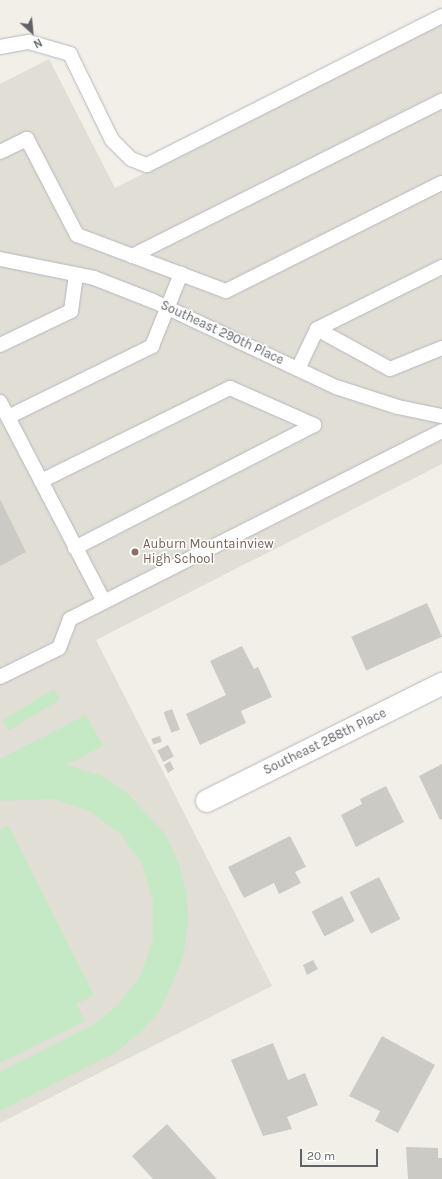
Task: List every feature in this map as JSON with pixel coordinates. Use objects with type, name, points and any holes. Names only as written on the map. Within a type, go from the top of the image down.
[{"type":"street","name":"Southeast 288th Place","points":[[207,801],[442,684]]},
{"type":"lane","points":[[0,47],[29,42],[70,54],[112,140],[131,159],[146,165],[442,16]]},
{"type":"lane","points":[[132,256],[442,101]]},
{"type":"lane","points":[[0,152],[27,139],[77,235],[226,291],[442,183]]},
{"type":"lane","name":"Southeast 290th Place","points":[[0,259],[76,274],[167,307],[336,387],[398,408],[442,416]]},
{"type":"lane","points":[[298,369],[317,329],[442,267]]},
{"type":"lane","points":[[0,345],[71,311],[76,274]]},
{"type":"lane","points":[[8,417],[152,346],[181,274]]},
{"type":"lane","points":[[317,329],[390,369],[442,348]]},
{"type":"lane","points":[[41,481],[230,388],[314,425],[76,548]]},
{"type":"lane","points":[[0,402],[104,602]]},
{"type":"lane","points":[[0,677],[59,648],[70,619],[442,431]]},
{"type":"shaded area","name":"Auburn Mountainview High School","points":[[442,22],[442,464],[96,640],[272,986],[0,1123],[0,84],[49,59],[115,188]]},
{"type":"green space","points":[[54,689],[60,699],[9,730],[3,720]]},
{"type":"green space","points":[[86,715],[103,746],[66,765],[102,776],[127,793],[165,834],[179,864],[187,895],[188,924],[183,957],[160,1011],[140,1032],[116,1052],[0,1111],[0,1072],[93,1025],[118,1005],[141,975],[153,939],[153,901],[142,864],[120,833],[89,811],[53,799],[0,801],[0,759]]},
{"type":"green space","points":[[8,825],[94,995],[76,1004],[85,1021],[0,1063],[0,829]]},
{"type":"building","points":[[0,499],[26,552],[0,566]]},
{"type":"building","points":[[427,603],[442,637],[366,671],[351,637]]},
{"type":"building","points":[[242,646],[254,669],[258,667],[272,697],[241,711],[246,723],[200,745],[186,714],[226,695],[210,661]]},
{"type":"building","points":[[172,709],[180,730],[171,733],[164,712]]},
{"type":"building","points":[[160,736],[162,742],[153,744],[151,739]]},
{"type":"building","points":[[168,745],[174,757],[163,762],[157,750]]},
{"type":"building","points":[[170,761],[174,769],[168,773],[164,765]]},
{"type":"building","points":[[442,764],[442,819],[440,820],[419,776]]},
{"type":"building","points":[[386,786],[404,822],[356,847],[341,815],[362,804],[360,799]]},
{"type":"building","points":[[290,836],[306,867],[295,872],[301,883],[279,894],[274,883],[244,898],[228,867]]},
{"type":"building","points":[[379,877],[400,919],[371,934],[350,892]]},
{"type":"building","points":[[342,896],[355,921],[324,936],[312,911]]},
{"type":"building","points":[[313,960],[318,969],[307,975],[303,965]]},
{"type":"building","points":[[382,1036],[435,1065],[398,1133],[375,1121],[380,1111],[349,1096]]},
{"type":"building","points":[[273,1043],[288,1080],[305,1073],[318,1105],[287,1117],[292,1129],[263,1136],[231,1060]]},
{"type":"building","points":[[167,1124],[217,1179],[153,1179],[132,1156]]},
{"type":"building","points":[[406,1147],[438,1148],[438,1158],[442,1158],[442,1179],[408,1179]]},
{"type":"place","name":"Auburn Mountainview High School","points":[[135,552]]}]
